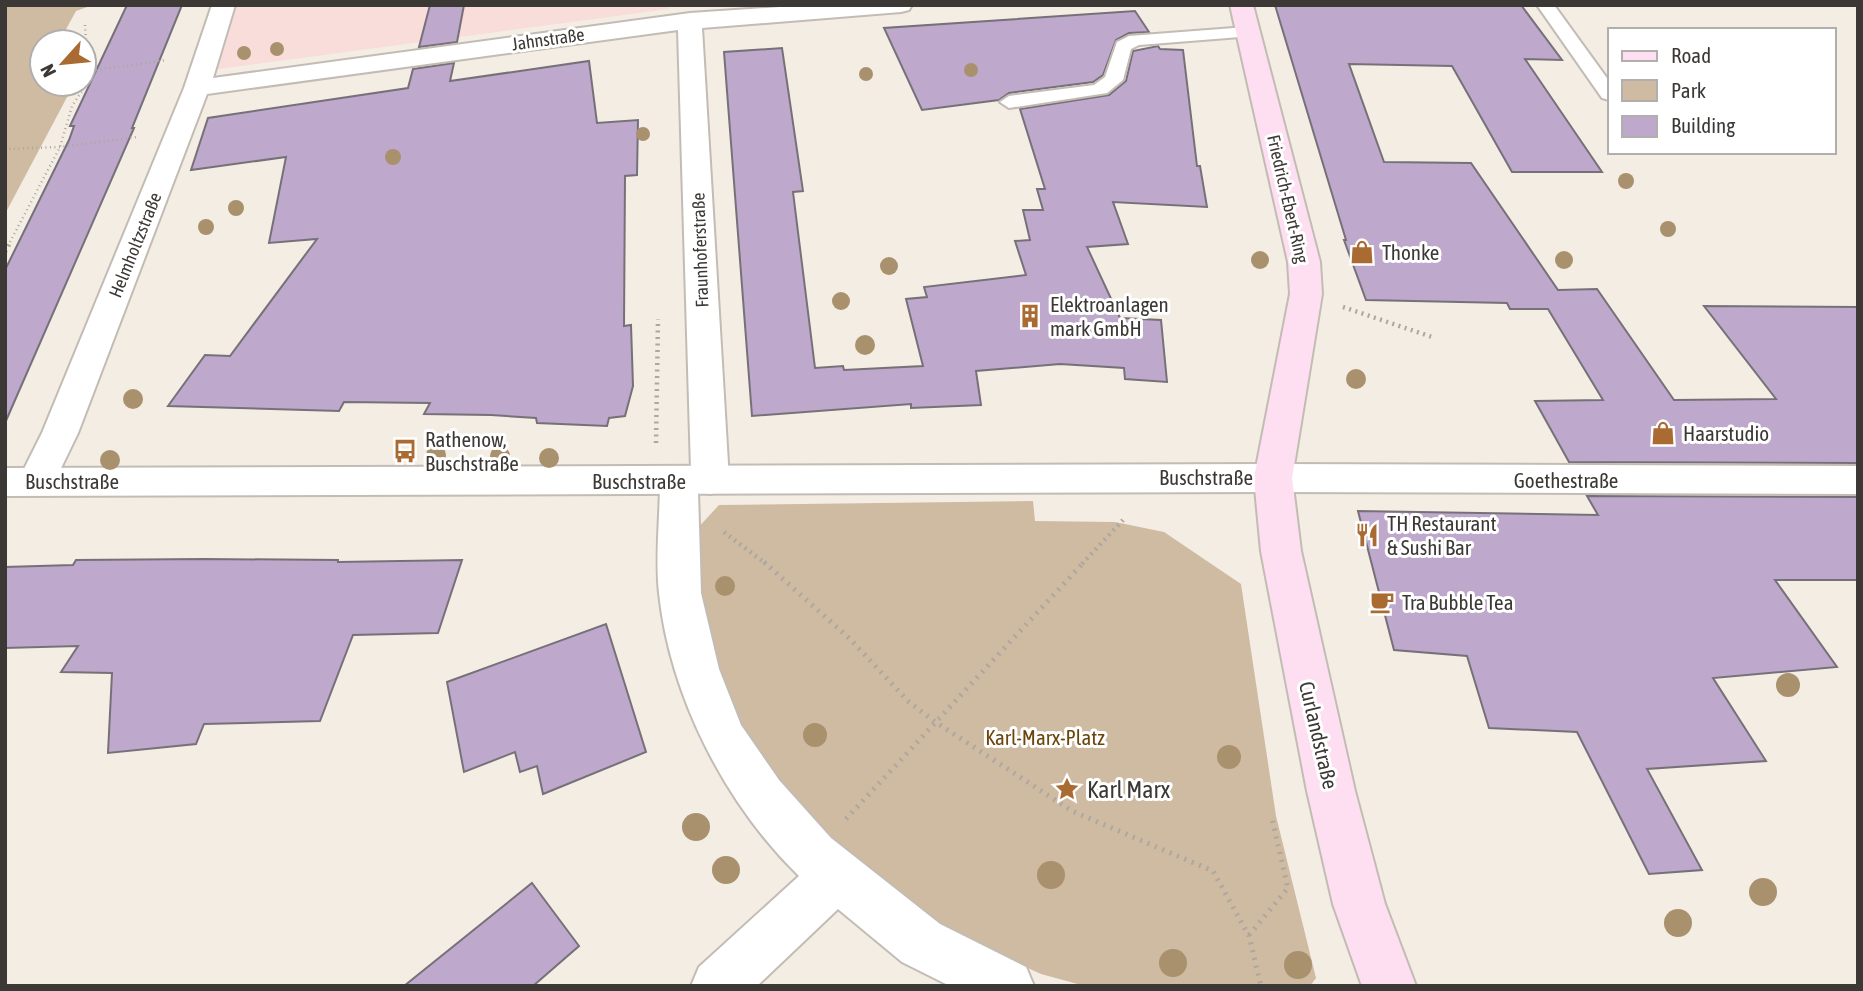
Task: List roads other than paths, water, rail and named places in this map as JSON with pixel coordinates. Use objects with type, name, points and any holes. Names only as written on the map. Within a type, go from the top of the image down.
[{"type":"main road","name":"Friedrich-Ebert-Ring","points":[[1244,19],[1304,262],[1306,294],[1273,478]]},
{"type":"main road","name":"Curlandstraße","points":[[1273,478],[1284,567],[1331,791],[1359,904],[1390,986]]},
{"type":"street","name":"Helmholtzstraße","points":[[21,482],[60,433],[197,88],[224,5]]},
{"type":"street","name":"Jahnstraße","points":[[197,88],[690,20],[901,5]]},
{"type":"street","name":"Fraunhoferstraße","points":[[690,20],[694,481]]},
{"type":"street","name":"Goethestraße","points":[[1273,478],[1858,480]]},
{"type":"street","name":"Buschstraße","points":[[21,482],[1273,478]]},
{"type":"street","points":[[694,481],[680,593],[697,669],[723,737],[762,796],[824,866],[921,943],[1007,986]]},
{"type":"street","points":[[718,986],[824,866]]},
{"type":"lane","points":[[1545,5],[1608,93]]},
{"type":"lane","points":[[1009,102],[1100,89],[1114,80],[1123,46],[1135,40],[1244,19]]},
{"type":"place","name":"Thonke","points":[[1362,252]]},
{"type":"place","name":"Elektroanlagen mark GmbH","points":[[1030,316]]},
{"type":"place","name":"Haarstudio","points":[[1663,433]]},
{"type":"place","name":"Rathenow, Buschstraße","points":[[405,451]]},
{"type":"place","name":"TH Restaurant & Sushi Bar","points":[[1367,535]]},
{"type":"place","name":"Tra Bubble Tea","points":[[1382,602]]},
{"type":"place","name":"Karl Marx","points":[[1067,789]]},
{"type":"park label","name":"Karl-Marx-Platz","points":[[1045,737]]}]
